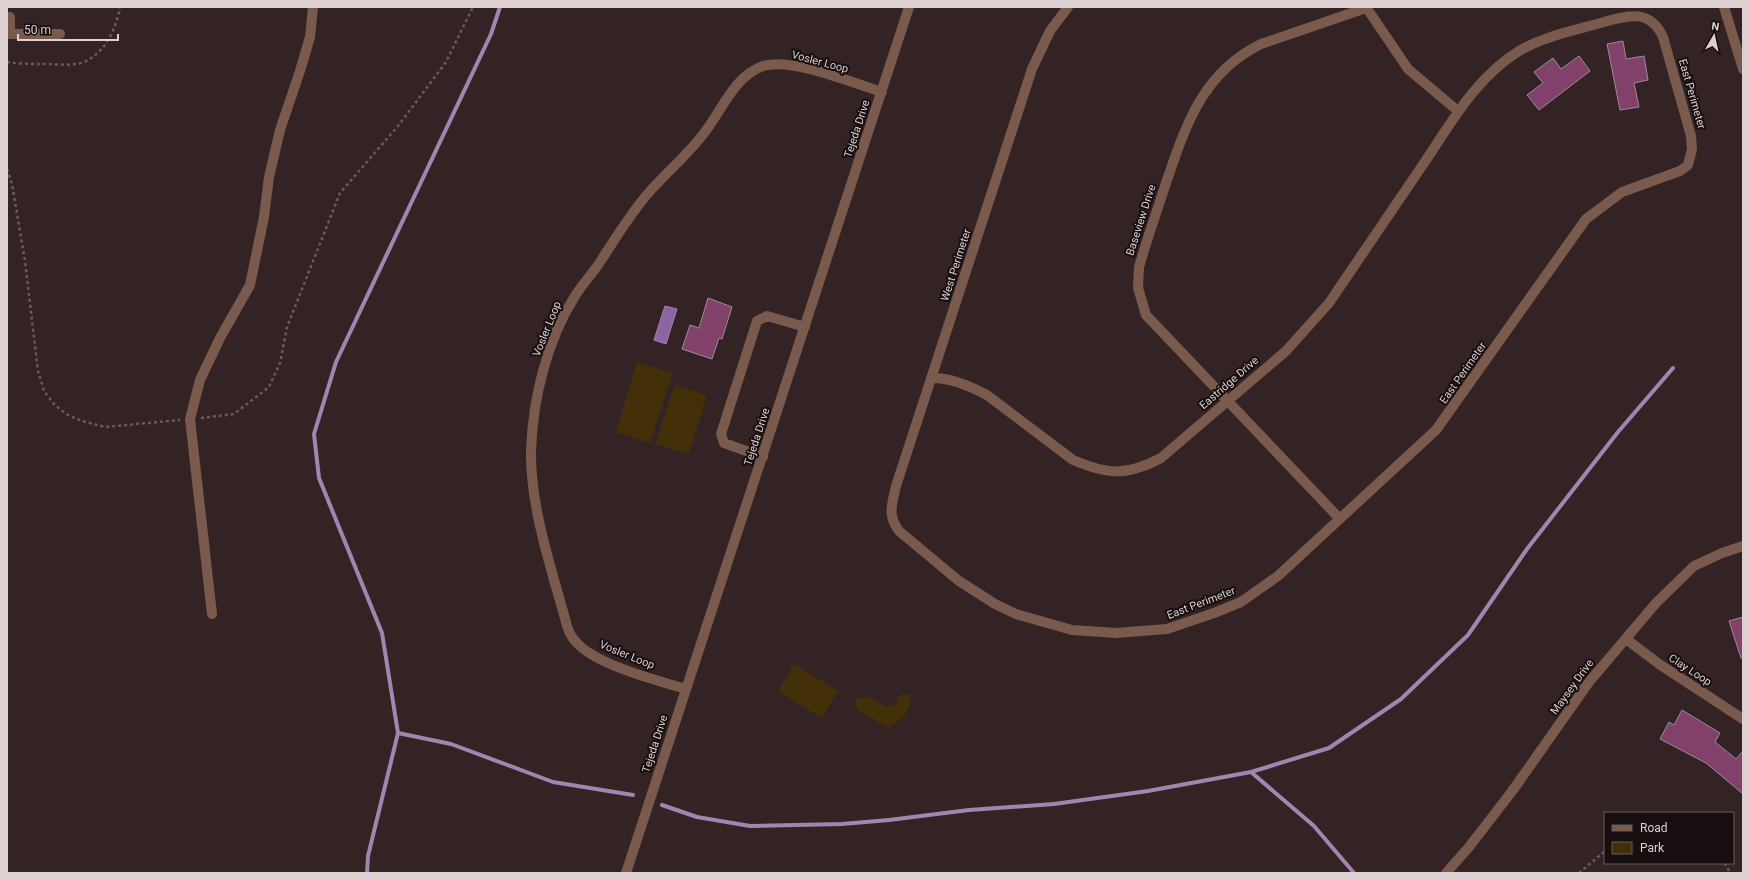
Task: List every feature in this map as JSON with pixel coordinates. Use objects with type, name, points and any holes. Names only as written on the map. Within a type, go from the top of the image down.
[{"type":"street","points":[[212,614],[190,419],[200,380],[220,338],[250,285],[264,217],[269,177],[280,130],[310,37],[313,7]]},
{"type":"street","name":"Tejeda Drive","points":[[626,873],[882,92],[907,7]]},
{"type":"street","name":"West Perimeter","points":[[904,535],[893,523],[890,514],[896,486],[1032,69],[1050,32],[1068,7]]},
{"type":"street","points":[[1366,7],[1408,69],[1458,111]]},
{"type":"street","name":"Baseview Drive","points":[[1340,519],[1146,315],[1138,288],[1139,267],[1184,130],[1195,106],[1208,88],[1246,51],[1261,44],[1366,7]]},
{"type":"street","points":[[1724,7],[1743,69]]},
{"type":"street","name":"East Perimeter","points":[[904,535],[959,581],[994,604],[1016,614],[1072,630],[1116,633],[1167,629],[1241,602],[1278,576],[1436,430],[1453,410],[1573,235],[1586,219],[1622,192],[1680,172],[1688,165],[1690,158],[1692,136],[1663,37],[1658,26],[1647,18],[1624,16],[1543,40],[1520,51],[1492,72],[1458,111]]},
{"type":"street","points":[[10,17],[8,34],[60,34]]},
{"type":"street","name":"Vosler Loop","points":[[686,690],[600,659],[586,651],[575,642],[567,626],[535,503],[532,477],[531,450],[538,395],[551,348],[575,296],[593,272],[632,212],[701,137],[741,80],[762,67],[772,64],[789,65],[882,92]]},
{"type":"street","name":"Eastridge Drive","points":[[932,378],[945,378],[972,387],[987,394],[1073,460],[1103,470],[1120,472],[1140,469],[1161,458],[1286,351],[1329,303],[1458,111]]},
{"type":"street","points":[[763,457],[724,443],[721,434],[757,321],[767,316],[805,327]]},
{"type":"street","name":"Maysey Drive","points":[[1446,873],[1469,847],[1513,790],[1589,682],[1656,603],[1694,566],[1722,553],[1743,546]]},
{"type":"street","name":"Clay Loop","points":[[1626,639],[1659,664],[1743,719]]},
{"type":"path","points":[[7,62],[63,65],[80,63],[93,57],[103,47],[114,29],[120,7]]},
{"type":"path","points":[[7,169],[12,184],[25,261],[38,371],[44,391],[51,400],[66,414],[82,421],[105,427],[234,414],[269,387],[280,363],[287,327],[340,193],[398,126],[446,62],[474,7]]},
{"type":"path","points":[[1579,873],[1604,852]]},
{"type":"path","points":[[1726,864],[1730,873]]},
{"type":"green space","points":[[637,362],[673,373],[650,443],[616,432]]},
{"type":"green space","points":[[675,385],[707,395],[689,454],[655,444]]},
{"type":"green space","points":[[794,664],[838,691],[822,718],[778,691]]},
{"type":"green space","points":[[910,694],[911,704],[905,715],[889,728],[859,711],[856,707],[856,700],[864,697],[868,697],[887,707],[896,704],[898,696]]},
{"type":"shaded area","points":[[665,306],[677,309],[666,344],[654,340]]},
{"type":"building","points":[[1623,41],[1626,59],[1644,56],[1648,80],[1634,83],[1639,107],[1620,110],[1607,44]]},
{"type":"building","points":[[1579,56],[1590,71],[1539,110],[1527,95],[1543,83],[1534,72],[1553,58],[1561,69]]},
{"type":"building","points":[[708,298],[732,307],[722,339],[719,338],[712,359],[682,349],[690,325],[699,328]]},
{"type":"building","points":[[1743,617],[1743,658],[1741,658],[1729,621]]},
{"type":"building","points":[[1682,710],[1720,733],[1715,742],[1736,759],[1743,751],[1743,794],[1706,763],[1660,739],[1669,722],[1674,725]]},
{"type":"waterway","points":[[367,873],[368,856],[398,733],[382,633],[319,478],[314,434],[336,362],[491,34],[500,7]]},
{"type":"waterway","points":[[662,805],[697,817],[750,826],[842,824],[889,820],[969,810],[1054,804],[1148,791],[1251,772],[1329,748],[1401,699],[1468,635],[1527,549],[1618,432],[1673,368]]},
{"type":"waterway","points":[[398,733],[451,744],[553,782],[633,795]]},
{"type":"waterway","points":[[1251,772],[1314,826],[1354,873]]}]
